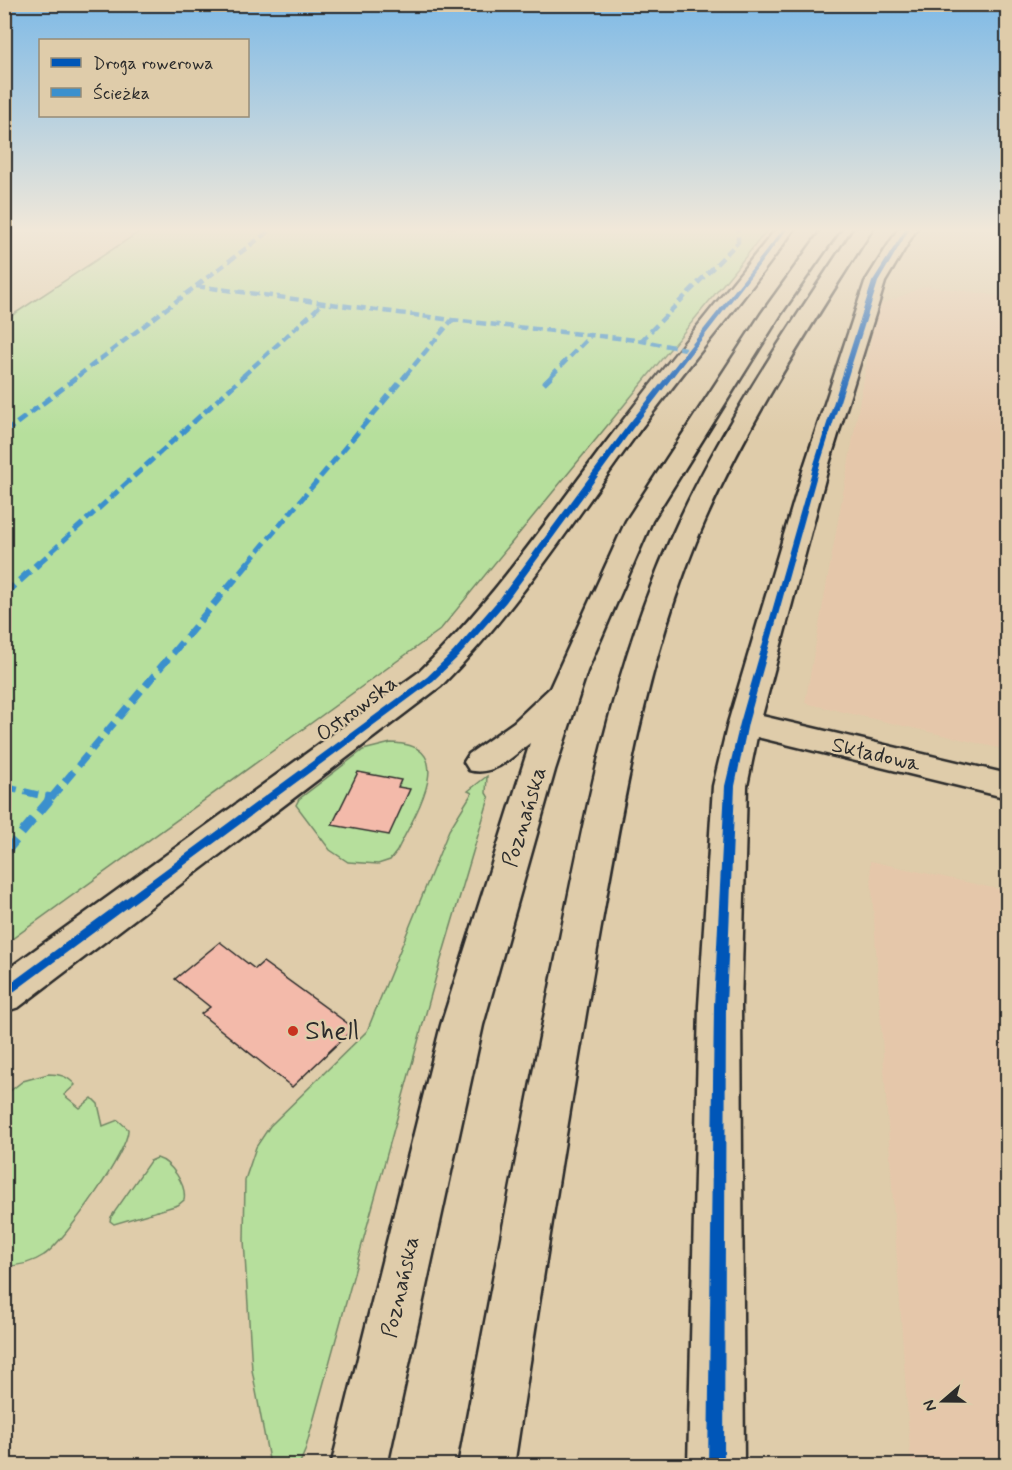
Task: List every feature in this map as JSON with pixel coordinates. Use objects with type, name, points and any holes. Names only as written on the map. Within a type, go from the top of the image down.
[{"type":"main road","name":"Ostrowska","points":[[4,995],[430,679],[454,657],[511,589],[732,297]]},
{"type":"main road","name":"Poznańska","points":[[359,1466],[462,1025],[538,770],[572,671],[639,521],[784,297]]},
{"type":"main road","points":[[486,1466],[544,1123],[599,833],[633,679],[683,541],[733,440],[820,297]]},
{"type":"main road","points":[[716,1466],[720,1006],[730,786],[744,723],[817,464],[870,297]]},
{"type":"main road","points":[[481,762],[533,723],[556,697],[572,671]]},
{"type":"main road","name":"Składowa","points":[[744,723],[1008,786]]},
{"type":"shaded area","points":[[900,297],[1007,297],[1007,750],[805,703],[877,306]]},
{"type":"shaded area","points":[[870,861],[1007,891],[1007,1465],[911,1465]]},
{"type":"green space","points":[[41,297],[713,297],[440,630],[5,944],[5,320]]},
{"type":"green space","points":[[391,743],[413,747],[425,756],[429,769],[427,785],[421,802],[397,851],[390,860],[378,864],[348,862],[330,850],[296,805],[299,799],[363,750]]},
{"type":"green space","points":[[487,776],[486,793],[489,798],[437,973],[305,1451],[299,1465],[270,1465],[252,1370],[244,1240],[245,1180],[256,1147],[270,1126],[367,1031],[449,830],[472,793],[468,791]]},
{"type":"green space","points":[[48,1074],[63,1076],[75,1085],[64,1095],[80,1108],[92,1098],[98,1104],[103,1126],[118,1120],[128,1129],[126,1140],[94,1195],[53,1247],[30,1262],[5,1266],[5,1095],[23,1081]]},
{"type":"green space","points":[[157,1158],[168,1164],[177,1175],[183,1188],[184,1200],[178,1205],[114,1224],[110,1221],[111,1217],[150,1161]]},
{"type":"building","points":[[358,772],[401,780],[398,787],[410,789],[389,835],[332,825]]},
{"type":"building","points":[[220,942],[255,969],[263,962],[354,1028],[292,1087],[201,1014],[210,1007],[175,979]]},
{"type":"marked path","points":[[4,433],[182,297]]},
{"type":"marked path","points":[[276,297],[452,320],[636,340],[691,350]]},
{"type":"marked path","points":[[641,341],[685,297]]},
{"type":"marked path","points":[[4,595],[323,303]]},
{"type":"marked path","points":[[4,854],[452,320]]},
{"type":"marked path","points":[[544,384],[590,336]]},
{"type":"marked path","points":[[4,787],[52,798]]},
{"type":"cycle path","points":[[4,995],[430,679],[456,654],[503,600],[631,426],[732,297]]},
{"type":"cycle path","points":[[716,1466],[720,1006],[730,786],[744,723],[817,464],[870,297]]},
{"type":"place","name":"Shell","points":[[293,1031]]}]
